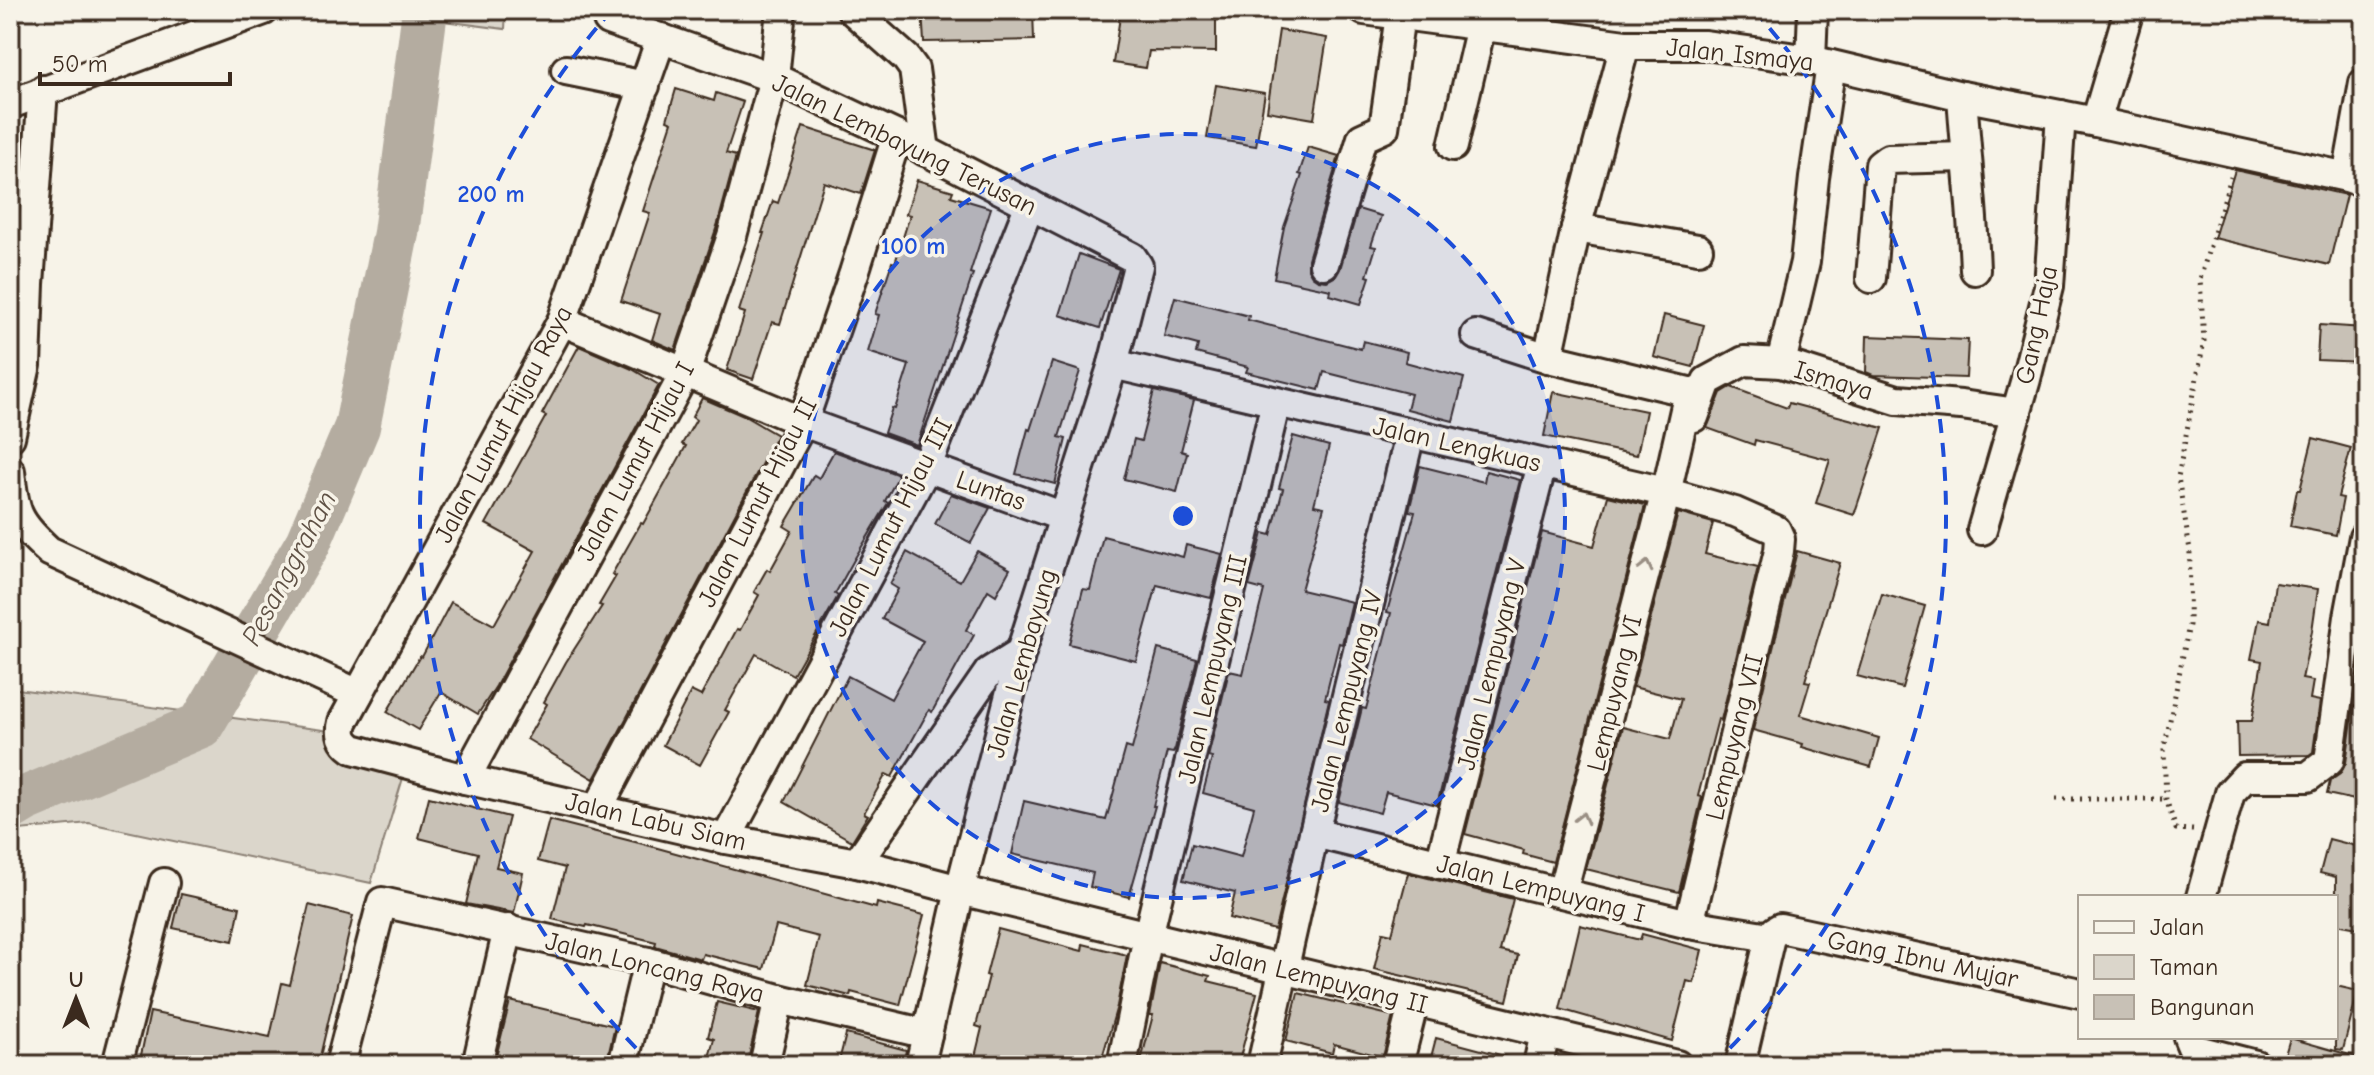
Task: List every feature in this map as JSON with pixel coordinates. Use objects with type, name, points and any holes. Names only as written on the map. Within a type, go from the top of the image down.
[{"type":"street","points":[[10,104],[264,10]]},
{"type":"street","name":"Jalan Lumut Hijau I","points":[[465,779],[685,373],[732,236],[774,78],[781,10]]},
{"type":"street","points":[[852,10],[906,58],[914,69],[925,151]]},
{"type":"street","name":"Jalan Ismaya","points":[[1364,10],[1625,45],[1705,45],[1821,62],[1962,96],[2096,122],[2355,180]]},
{"type":"street","points":[[1781,363],[1805,262],[1814,178],[1821,62],[1813,10]]},
{"type":"street","points":[[2096,122],[2129,10]]},
{"type":"street","points":[[1324,264],[1362,138],[1384,128],[1400,15]]},
{"type":"street","name":"Jalan Lembayung Terusan","points":[[608,20],[774,78],[1030,204],[1132,257],[1138,266]]},
{"type":"street","points":[[1453,146],[1481,26]]},
{"type":"street","name":"Jalan Lumut Hijau Raya","points":[[353,749],[343,739],[341,728],[562,321],[661,38]]},
{"type":"street","points":[[1548,358],[1576,228],[1625,45]]},
{"type":"street","points":[[566,70],[645,86]]},
{"type":"street","points":[[2355,180],[2364,83]]},
{"type":"street","points":[[10,437],[26,365],[43,90]]},
{"type":"street","points":[[1962,96],[1975,270]]},
{"type":"street","name":"Gang Haja","points":[[1982,530],[2017,413],[2049,286],[2061,115]]},
{"type":"street","name":"Jalan Lumut Hijau II","points":[[598,808],[803,422],[897,136]]},
{"type":"street","points":[[1871,278],[1880,165],[1888,159],[1966,157]]},
{"type":"street","name":"Jalan Lumut Hijau III","points":[[726,839],[927,466],[1030,204]]},
{"type":"street","points":[[1576,228],[1698,249]]},
{"type":"street","name":"Jalan Lembayung","points":[[920,1065],[960,890],[1021,652],[1113,364],[1138,266]]},
{"type":"street","name":"Luntas","points":[[562,321],[803,422],[1064,517]]},
{"type":"street","points":[[1476,335],[1548,358],[1689,392],[1665,492]]},
{"type":"street","name":"Ismaya","points":[[1683,418],[1694,419],[1707,381],[1744,361],[1781,363],[1897,400],[2017,413]]},
{"type":"street","name":"Jalan Lengkuas","points":[[1113,364],[1665,492],[1735,512],[1773,528],[1780,539],[1779,551]]},
{"type":"street","name":"Jalan Lempuyang III","points":[[1122,1065],[1148,936],[1276,402]]},
{"type":"street","name":"Jalan Lempuyang IV","points":[[1262,1065],[1282,969],[1410,434]]},
{"type":"street","name":"Jalan Lempuyang V","points":[[1440,864],[1542,464]]},
{"type":"street","points":[[10,471],[18,517],[29,533],[49,551],[358,694]]},
{"type":"street","name":"Lempuyang VI","points":[[1562,893],[1665,492]]},
{"type":"street","points":[[2202,895],[2230,793],[2245,777],[2308,777],[2329,761],[2357,617],[2364,537]]},
{"type":"street","name":"Lempuyang VII","points":[[1689,924],[1779,551]]},
{"type":"street","points":[[857,863],[989,672],[1021,652]]},
{"type":"street","name":"Jalan Labu Siam","points":[[353,749],[465,779],[726,839],[857,863],[960,890]]},
{"type":"street","name":"Jalan Lempuyang I","points":[[1314,833],[1689,924],[1770,937]]},
{"type":"street","points":[[117,1065],[164,883]]},
{"type":"street","name":"Jalan Lempuyang II","points":[[960,890],[1677,1065]]},
{"type":"street","name":"Jalan Loncang Raya","points":[[340,1065],[382,902],[648,962],[779,999],[927,1034]]},
{"type":"street","name":"Gang Ibnu Mujar","points":[[1770,937],[1780,928],[2078,993]]},
{"type":"street","points":[[477,1065],[508,929]]},
{"type":"street","points":[[1740,1065],[1770,937]]},
{"type":"street","points":[[623,1065],[648,962]]},
{"type":"street","points":[[764,1065],[779,999]]},
{"type":"street","points":[[1398,1065],[1414,1001]]},
{"type":"street","points":[[1538,1065],[1545,1033]]},
{"type":"street","points":[[2189,1039],[2193,1049],[2256,1065]]},
{"type":"path","points":[[2219,831],[2176,829],[2166,799],[2164,750],[2189,625],[2190,550],[2178,477],[2204,341],[2200,279],[2238,153]]},
{"type":"path","points":[[2056,799],[2166,799]]},
{"type":"green space","points":[[360,10],[506,10],[505,29]]},
{"type":"green space","points":[[10,688],[323,730],[410,755],[371,883],[89,823],[10,831]]},
{"type":"building","points":[[922,10],[1033,10],[1034,40],[924,42]]},
{"type":"building","points":[[1121,10],[1216,13],[1216,52],[1149,51],[1146,68],[1113,63]]},
{"type":"building","points":[[1279,30],[1327,38],[1314,119],[1267,111]]},
{"type":"building","points":[[1216,85],[1265,93],[1256,146],[1207,138]]},
{"type":"building","points":[[676,89],[714,101],[716,93],[743,102],[726,153],[736,156],[718,223],[675,350],[652,340],[660,314],[621,301],[650,213],[643,211],[672,122],[667,120]]},
{"type":"building","points":[[803,127],[875,150],[861,194],[824,182],[780,324],[772,322],[753,379],[727,370],[745,313],[739,311],[762,233],[773,201],[778,203]]},
{"type":"building","points":[[1308,147],[1339,156],[1308,259],[1312,276],[1327,281],[1336,276],[1358,209],[1381,216],[1371,246],[1376,247],[1361,304],[1330,295],[1331,290],[1274,278],[1284,227]]},
{"type":"building","points":[[2235,170],[2346,195],[2329,265],[2214,238]]},
{"type":"building","points":[[917,180],[953,191],[951,196],[991,208],[970,273],[973,274],[917,445],[884,433],[909,365],[868,352],[879,315],[875,314],[892,262],[895,263]]},
{"type":"building","points":[[1079,254],[1119,269],[1100,328],[1060,315]]},
{"type":"building","points":[[1175,297],[1249,316],[1248,320],[1361,349],[1363,341],[1407,352],[1405,362],[1464,378],[1453,421],[1407,409],[1411,394],[1324,372],[1319,390],[1246,372],[1248,367],[1196,353],[1198,345],[1164,336]]},
{"type":"building","points":[[1664,315],[1704,325],[1693,367],[1654,357]]},
{"type":"building","points":[[2319,325],[2364,328],[2364,362],[2317,360]]},
{"type":"building","points":[[1867,336],[1968,340],[1966,378],[1873,375],[1866,372]]},
{"type":"building","points":[[579,346],[632,369],[659,385],[478,714],[441,692],[418,730],[387,712],[422,657],[451,602],[494,625],[535,551],[486,524],[546,416],[542,414]]},
{"type":"building","points":[[1052,362],[1080,371],[1059,437],[1066,439],[1055,484],[1016,474]]},
{"type":"building","points":[[1731,387],[1787,408],[1789,403],[1883,428],[1854,515],[1816,503],[1830,460],[1755,440],[1754,445],[1707,428],[1721,393]]},
{"type":"building","points":[[1154,391],[1194,400],[1181,451],[1187,453],[1177,492],[1124,479],[1134,439],[1141,441]]},
{"type":"building","points":[[1553,392],[1646,411],[1637,455],[1544,436]]},
{"type":"building","points":[[702,398],[746,417],[777,435],[594,779],[527,739],[566,662],[602,606],[599,605],[616,576],[612,574],[686,446],[682,444],[696,420],[692,417]]},
{"type":"building","points":[[1293,436],[1329,446],[1314,505],[1324,507],[1301,590],[1352,602],[1325,699],[1329,700],[1275,930],[1229,918],[1235,893],[1183,880],[1192,844],[1241,857],[1254,807],[1203,793],[1212,758],[1208,757],[1229,671],[1243,674],[1264,590],[1249,586],[1263,533],[1271,535]]},
{"type":"building","points":[[2313,438],[2351,448],[2338,497],[2343,498],[2336,535],[2290,526]]},
{"type":"building","points":[[834,451],[899,475],[885,501],[888,503],[793,675],[756,654],[725,710],[729,712],[700,765],[663,745],[691,691],[701,696],[737,629],[740,630],[759,595],[754,592],[767,569],[770,571],[792,531],[784,526],[814,475],[819,478]]},
{"type":"building","points":[[1420,466],[1484,482],[1486,471],[1520,480],[1437,805],[1386,792],[1380,813],[1339,802],[1362,708],[1366,709],[1391,613],[1387,612],[1415,512],[1409,511]]},
{"type":"building","points":[[951,494],[990,508],[971,543],[935,524]]},
{"type":"building","points":[[1608,496],[1645,505],[1553,862],[1523,854],[1524,850],[1465,834],[1542,532],[1594,546]]},
{"type":"building","points":[[1678,513],[1713,523],[1705,554],[1758,567],[1721,720],[1718,719],[1698,796],[1702,797],[1679,892],[1586,869],[1623,727],[1670,739],[1681,699],[1633,687]]},
{"type":"building","points":[[1103,536],[1183,557],[1186,545],[1222,554],[1211,598],[1157,585],[1136,661],[1069,644],[1083,589],[1090,590]]},
{"type":"building","points":[[977,551],[1010,569],[996,595],[988,590],[966,630],[974,635],[892,777],[886,774],[864,813],[868,815],[852,841],[784,802],[848,676],[891,699],[923,641],[882,619],[898,589],[890,584],[907,552],[960,581]]},
{"type":"building","points":[[1797,551],[1840,563],[1805,681],[1810,682],[1800,715],[1879,738],[1871,767],[1753,730]]},
{"type":"building","points":[[2275,583],[2318,589],[2302,679],[2313,681],[2310,699],[2320,701],[2313,752],[2309,755],[2238,756],[2237,721],[2252,721],[2262,661],[2251,659],[2259,620],[2270,622]]},
{"type":"building","points":[[1882,594],[1925,606],[1902,688],[1857,676]]},
{"type":"building","points":[[1158,649],[1197,659],[1175,749],[1173,753],[1167,752],[1129,897],[1090,887],[1093,873],[1012,854],[1024,801],[1106,820],[1126,747],[1132,749]]},
{"type":"building","points":[[2354,706],[2364,708],[2364,802],[2327,794],[2330,781],[2340,774],[2346,763]]},
{"type":"building","points":[[429,797],[509,817],[496,867],[523,873],[514,913],[466,904],[478,853],[419,838]]},
{"type":"building","points":[[549,820],[876,908],[877,903],[924,915],[900,1005],[851,992],[850,996],[807,985],[819,937],[776,926],[764,969],[703,954],[701,959],[655,946],[656,942],[552,919],[565,868],[538,861]]},
{"type":"building","points":[[2329,839],[2364,848],[2364,890],[2358,928],[2338,924],[2336,877],[2320,873]]},
{"type":"building","points":[[1408,873],[1513,899],[1500,951],[1518,955],[1507,1001],[1374,969],[1383,932],[1392,934]]},
{"type":"building","points":[[181,894],[240,907],[233,941],[173,928]]},
{"type":"building","points":[[309,905],[353,916],[318,1065],[139,1065],[150,1012],[270,1037],[282,983],[290,985]]},
{"type":"building","points":[[1580,925],[1640,940],[1642,934],[1702,950],[1694,983],[1687,981],[1672,1041],[1560,1009]]},
{"type":"building","points":[[998,929],[1082,951],[1083,944],[1127,955],[1117,1006],[1100,1065],[973,1065],[982,1028],[976,1026]]},
{"type":"building","points":[[1160,963],[1210,976],[1208,981],[1257,993],[1238,1065],[1140,1065],[1153,1015],[1150,1015]]},
{"type":"building","points":[[2338,986],[2358,991],[2343,1050],[2336,1049]]},
{"type":"building","points":[[1298,993],[1393,1016],[1383,1057],[1334,1044],[1332,1053],[1286,1041]]},
{"type":"building","points":[[510,1001],[615,1026],[606,1065],[494,1065]]},
{"type":"building","points":[[717,1002],[759,1012],[747,1065],[707,1065],[714,1039],[708,1037]]},
{"type":"building","points":[[846,1034],[906,1050],[903,1065],[838,1065]]},
{"type":"building","points":[[1436,1038],[1512,1058],[1511,1065],[1429,1065]]},
{"type":"building","points":[[2290,1039],[2364,1059],[2364,1065],[2282,1065]]},
{"type":"waterway","name":"Pesanggrahan","points":[[10,808],[201,725],[308,543],[357,427],[396,233],[425,10]]}]
